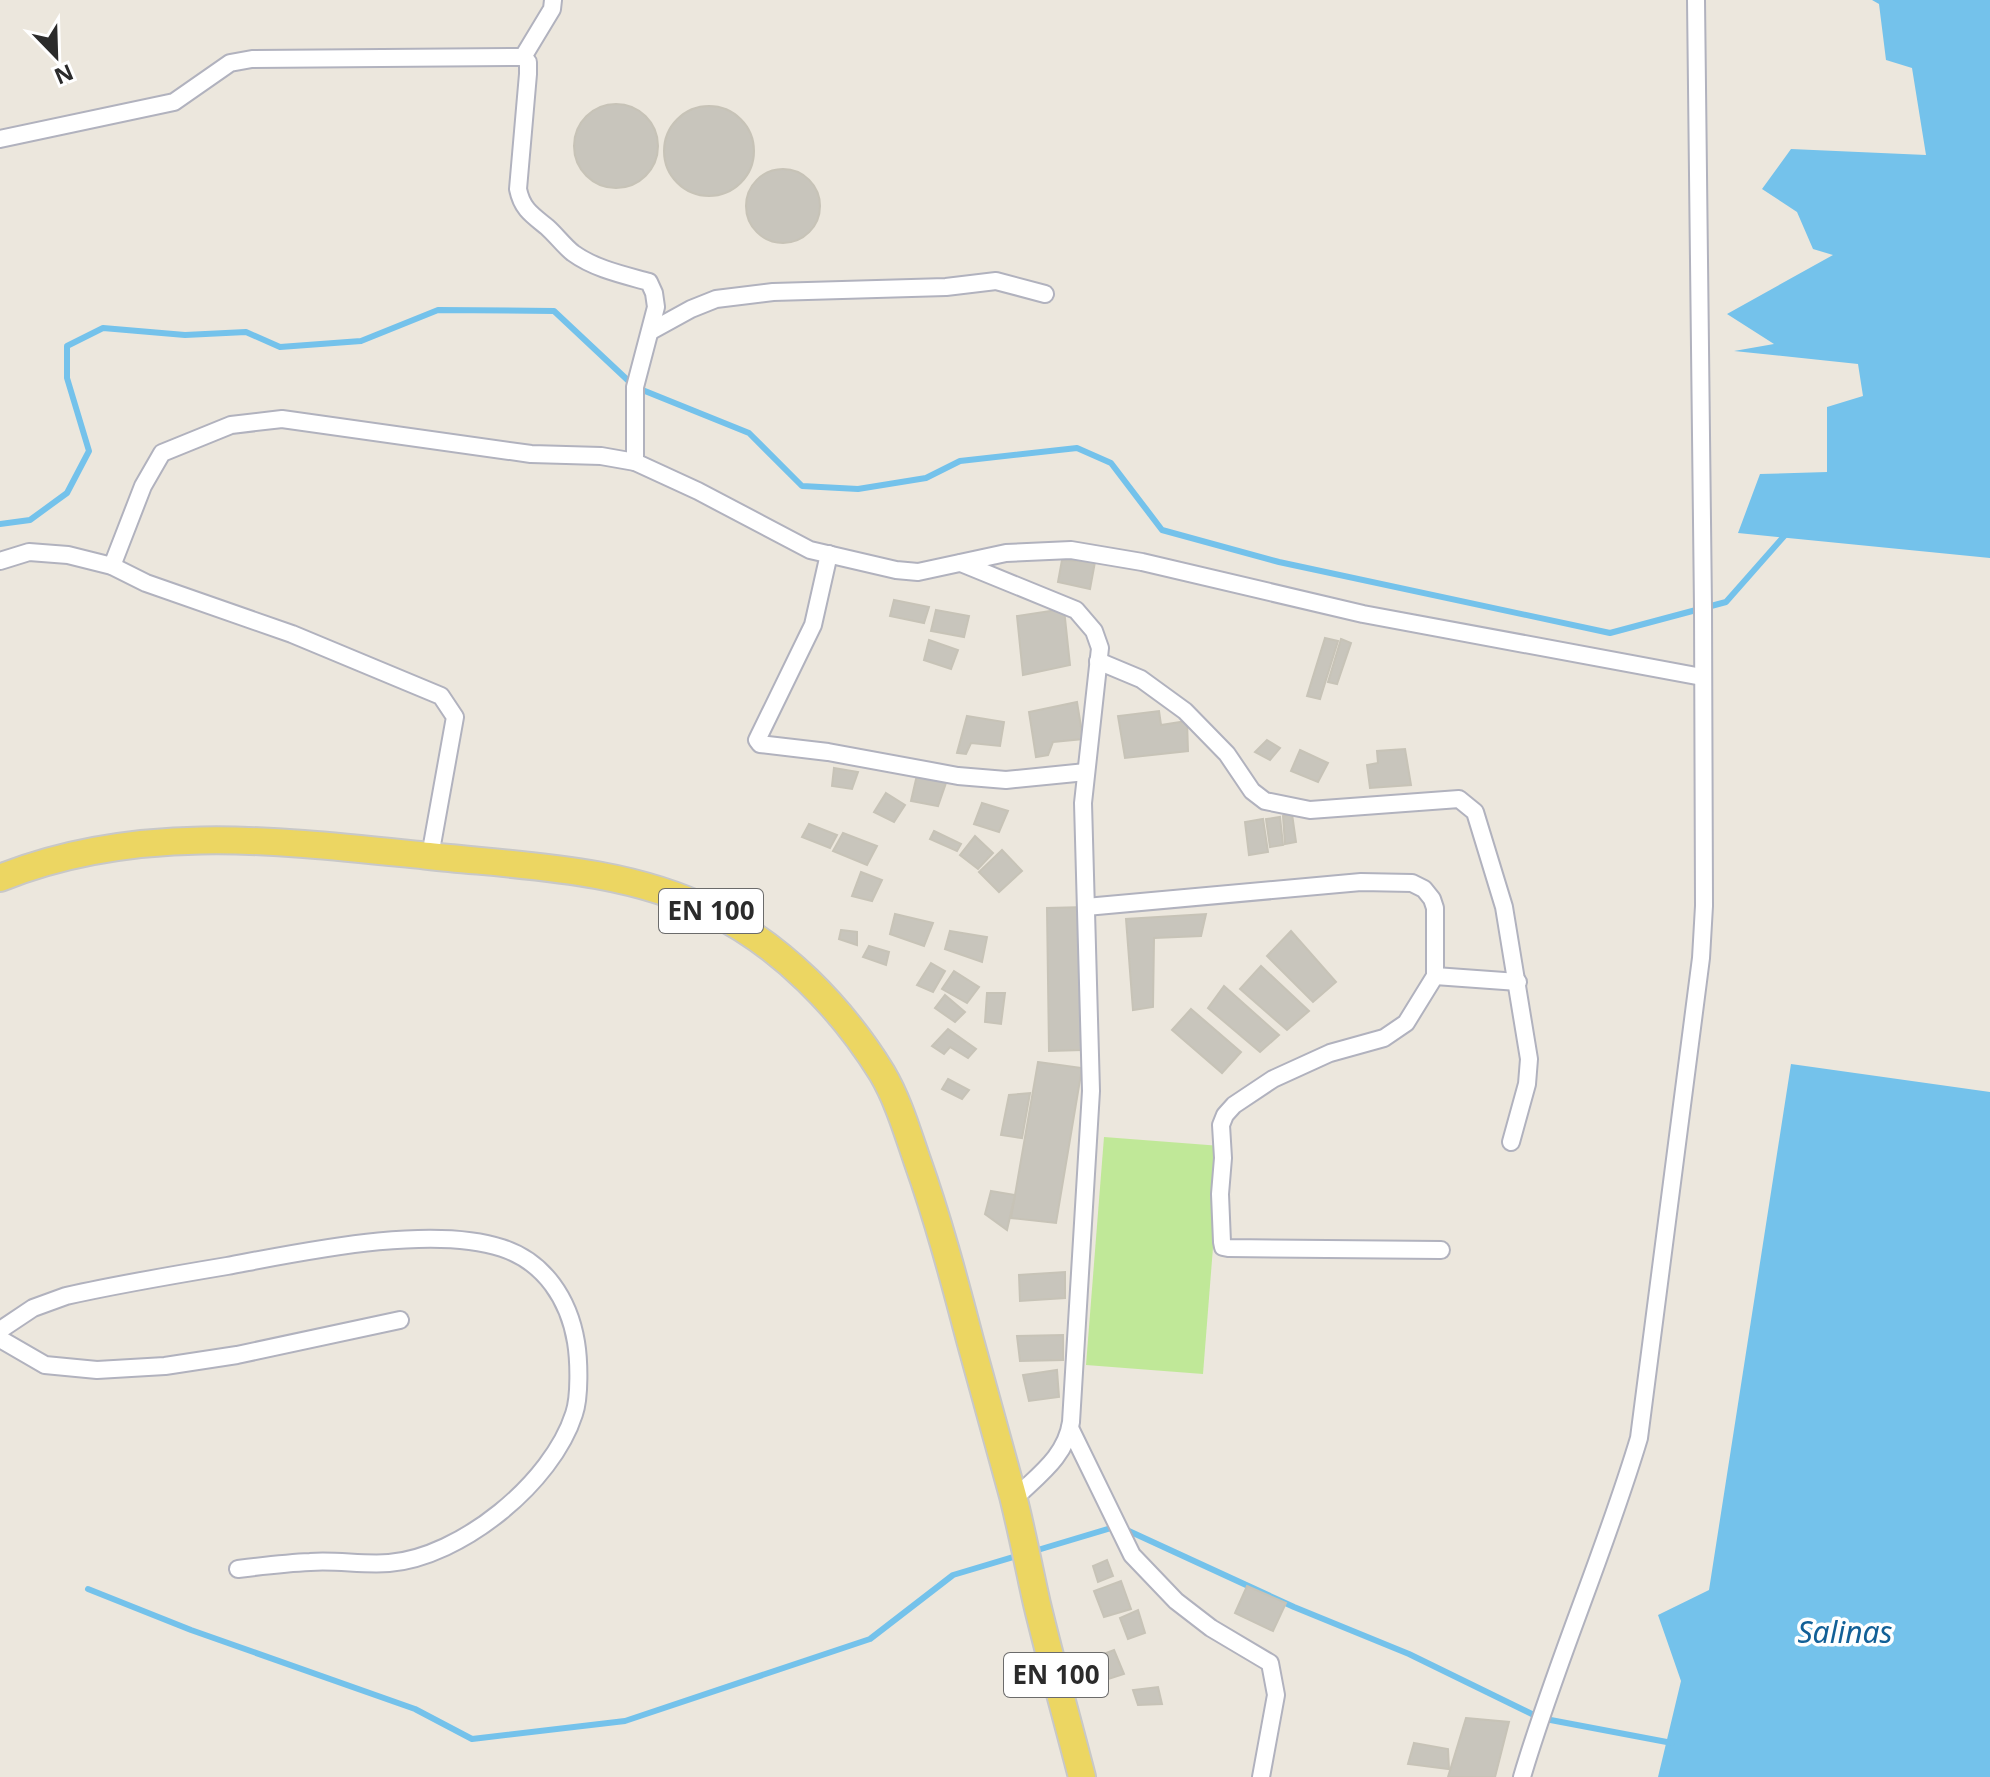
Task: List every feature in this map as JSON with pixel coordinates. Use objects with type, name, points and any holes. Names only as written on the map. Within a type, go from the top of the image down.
[{"type":"main road","name":"EN 100","points":[[0,878],[44,860],[107,848],[172,840],[281,841],[526,866],[652,886],[714,912],[754,937],[819,992],[862,1043],[899,1107],[951,1266],[1014,1499],[1082,1777]]},
{"type":"street","points":[[523,57],[552,9],[553,0]]},
{"type":"street","points":[[1522,1777],[1540,1718],[1624,1489],[1639,1438],[1701,958],[1704,906],[1696,0]]},
{"type":"street","points":[[0,139],[174,102],[230,63],[252,59],[523,57],[528,62],[528,74],[518,189],[520,202],[572,253],[593,265],[649,282],[654,293],[656,307],[635,387],[635,462]]},
{"type":"street","points":[[651,331],[716,299],[773,292],[946,287],[996,281],[1045,294]]},
{"type":"street","points":[[112,566],[143,486],[162,453],[231,425],[282,419],[531,454],[601,456],[635,462],[810,550],[907,571],[918,572],[1006,553],[1071,550],[1142,562],[1363,614],[1702,677]]},
{"type":"street","points":[[0,561],[29,552],[68,555],[112,566],[146,583],[292,634],[441,696],[455,717],[430,856]]},
{"type":"street","points":[[829,554],[813,625],[757,740],[760,744],[828,752],[958,776],[1006,780],[1086,772]]},
{"type":"street","points":[[961,563],[1076,610],[1094,631],[1100,648],[1083,803],[1091,1091],[1070,1428],[1059,1455],[1014,1499]]},
{"type":"street","points":[[1098,661],[1141,679],[1185,711],[1227,754],[1252,791],[1265,801],[1310,810],[1459,799],[1470,806],[1475,812],[1504,907],[1529,1059],[1527,1084],[1511,1142]]},
{"type":"street","points":[[1086,907],[1361,882],[1412,883],[1424,889],[1435,908],[1435,976],[1406,1023],[1384,1038],[1330,1053],[1273,1079],[1234,1105],[1221,1125],[1223,1158],[1220,1194],[1223,1247],[1441,1250]]},
{"type":"street","points":[[1435,976],[1518,982]]},
{"type":"street","points":[[0,1330],[33,1308],[66,1296],[307,1251],[374,1242],[456,1239],[502,1248],[534,1264],[556,1288],[572,1320],[579,1357],[575,1413],[550,1461],[512,1504],[475,1531],[432,1552],[390,1563],[309,1562],[238,1569]]},
{"type":"street","points":[[0,1339],[45,1365],[97,1370],[165,1366],[237,1355],[400,1320]]},
{"type":"street","points":[[1070,1428],[1132,1555],[1176,1601],[1211,1628],[1270,1663],[1276,1695],[1261,1777]]},
{"type":"green space","points":[[1104,1137],[1221,1146],[1203,1374],[1086,1365]]},
{"type":"water","points":[[1872,0],[1990,0],[1990,558],[1738,533],[1760,474],[1827,472],[1827,407],[1863,396],[1858,364],[1734,351],[1774,344],[1727,314],[1833,255],[1813,249],[1797,212],[1762,189],[1791,149],[1926,155],[1912,68],[1886,60],[1879,4]]},
{"type":"water","name":"Salinas","points":[[1791,1064],[1990,1092],[1990,1777],[1658,1777],[1681,1681],[1658,1615],[1709,1590]]},
{"type":"building","points":[[616,104],[632,107],[646,116],[655,130],[658,146],[655,162],[646,176],[632,185],[616,188],[600,185],[586,176],[577,162],[574,146],[577,130],[586,116],[600,107]]},
{"type":"building","points":[[709,106],[726,109],[741,119],[751,134],[754,151],[751,168],[741,183],[726,193],[709,196],[692,193],[677,183],[667,168],[664,151],[667,134],[677,119],[692,109]]},
{"type":"building","points":[[783,169],[797,172],[809,180],[817,192],[820,206],[817,220],[809,232],[797,240],[783,243],[769,240],[757,232],[749,220],[746,206],[749,192],[757,180],[769,172]]},
{"type":"building","points":[[1062,560],[1095,562],[1090,589],[1058,582]]},
{"type":"building","points":[[894,600],[929,607],[924,623],[890,616]]},
{"type":"building","points":[[1064,609],[1070,665],[1023,675],[1017,616]]},
{"type":"building","points":[[936,610],[969,616],[964,637],[931,631]]},
{"type":"building","points":[[1325,638],[1338,641],[1320,699],[1307,696]]},
{"type":"building","points":[[1341,639],[1351,643],[1337,684],[1328,682]]},
{"type":"building","points":[[929,640],[958,650],[951,669],[924,660]]},
{"type":"building","points":[[1077,702],[1083,739],[1053,742],[1048,755],[1036,757],[1029,712]]},
{"type":"building","points":[[1159,711],[1161,725],[1187,721],[1188,751],[1125,758],[1118,716]]},
{"type":"building","points":[[967,716],[1004,722],[1000,746],[971,743],[966,754],[957,753]]},
{"type":"building","points":[[1267,740],[1280,748],[1270,760],[1255,752]]},
{"type":"building","points":[[1405,749],[1411,785],[1370,788],[1367,765],[1378,763],[1377,751]]},
{"type":"building","points":[[1300,750],[1328,763],[1318,782],[1291,771]]},
{"type":"building","points":[[834,768],[858,772],[852,789],[832,786]]},
{"type":"building","points":[[917,775],[947,780],[938,806],[911,801]]},
{"type":"building","points":[[886,793],[905,805],[894,822],[874,812]]},
{"type":"building","points":[[982,803],[1008,811],[999,832],[974,824]]},
{"type":"building","points":[[1292,814],[1296,842],[1285,844],[1283,816]]},
{"type":"building","points":[[1280,817],[1283,845],[1270,847],[1266,819]]},
{"type":"building","points":[[1263,819],[1268,852],[1249,855],[1245,822]]},
{"type":"building","points":[[809,824],[837,835],[830,848],[802,837]]},
{"type":"building","points":[[934,831],[961,844],[957,851],[930,839]]},
{"type":"building","points":[[843,833],[877,846],[867,865],[833,851]]},
{"type":"building","points":[[975,836],[993,853],[978,869],[960,855]]},
{"type":"building","points":[[1002,850],[1022,871],[999,892],[979,872]]},
{"type":"building","points":[[861,872],[882,880],[872,901],[852,896]]},
{"type":"building","points":[[1086,907],[1082,1050],[1049,1051],[1047,908]]},
{"type":"building","points":[[895,914],[933,923],[924,946],[890,934]]},
{"type":"building","points":[[1206,914],[1201,936],[1154,938],[1153,1007],[1133,1010],[1126,919]]},
{"type":"building","points":[[841,930],[857,932],[857,945],[839,939]]},
{"type":"building","points":[[950,931],[987,937],[982,962],[945,949]]},
{"type":"building","points":[[1291,931],[1336,982],[1313,1002],[1267,956]]},
{"type":"building","points":[[869,946],[889,952],[886,965],[863,957]]},
{"type":"building","points":[[931,963],[945,971],[933,992],[917,985]]},
{"type":"building","points":[[1261,966],[1309,1011],[1287,1030],[1240,989]]},
{"type":"building","points":[[954,971],[979,987],[967,1003],[942,989]]},
{"type":"building","points":[[1224,986],[1279,1035],[1260,1052],[1208,1008]]},
{"type":"building","points":[[987,993],[1005,993],[1001,1024],[985,1022]]},
{"type":"building","points":[[945,995],[965,1012],[955,1022],[935,1008]]},
{"type":"building","points":[[1191,1009],[1241,1052],[1222,1073],[1172,1030]]},
{"type":"building","points":[[948,1029],[976,1049],[968,1058],[950,1047],[944,1054],[932,1046]]},
{"type":"building","points":[[1038,1062],[1082,1068],[1056,1223],[1011,1218]]},
{"type":"building","points":[[948,1079],[969,1090],[962,1099],[942,1089]]},
{"type":"building","points":[[1030,1093],[1022,1138],[1001,1135],[1009,1095]]},
{"type":"building","points":[[991,1191],[1015,1195],[1007,1230],[985,1214]]},
{"type":"building","points":[[1065,1272],[1065,1298],[1020,1301],[1019,1275]]},
{"type":"building","points":[[1063,1335],[1063,1360],[1020,1361],[1017,1336]]},
{"type":"building","points":[[1057,1370],[1059,1397],[1029,1401],[1023,1375]]},
{"type":"building","points":[[1107,1560],[1113,1576],[1098,1582],[1093,1566]]},
{"type":"building","points":[[1121,1581],[1131,1609],[1104,1617],[1094,1591]]},
{"type":"building","points":[[1247,1586],[1286,1603],[1273,1631],[1235,1613]]},
{"type":"building","points":[[1138,1610],[1145,1633],[1128,1639],[1120,1618]]},
{"type":"building","points":[[1114,1650],[1124,1674],[1099,1682],[1090,1659]]},
{"type":"building","points":[[1158,1687],[1162,1704],[1138,1705],[1133,1690]]},
{"type":"building","points":[[1466,1718],[1509,1722],[1495,1777],[1448,1777]]},
{"type":"building","points":[[1414,1743],[1448,1749],[1449,1769],[1408,1764]]},
{"type":"waterway","points":[[0,524],[30,520],[67,493],[89,451],[67,378],[67,346],[103,328],[185,335],[246,332],[280,347],[361,341],[438,310],[554,311],[635,387],[749,433],[802,486],[858,489],[926,478],[960,461],[1077,448],[1111,463],[1162,530],[1279,562],[1610,633],[1726,602],[1786,534]]},
{"type":"waterway","points":[[1031,1552],[1118,1526],[1294,1607],[1409,1654],[1540,1718],[1672,1743]]},
{"type":"waterway","points":[[88,1589],[191,1630],[415,1709],[472,1739],[625,1721],[870,1639],[953,1575],[1020,1555]]}]
